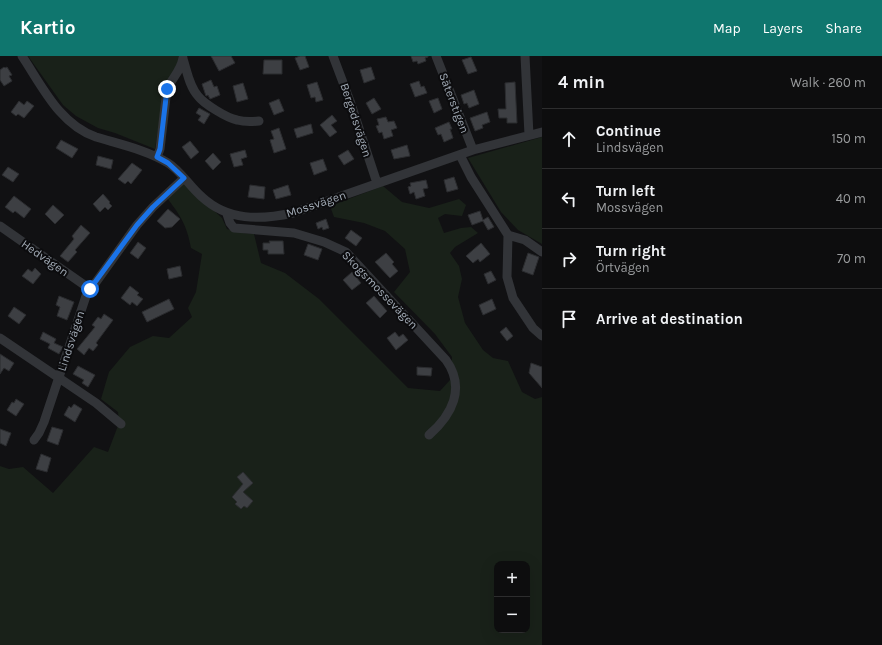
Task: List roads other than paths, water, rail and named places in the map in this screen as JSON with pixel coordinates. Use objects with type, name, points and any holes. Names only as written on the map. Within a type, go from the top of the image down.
[{"type":"street","name":"Mossvägen","points":[[22,56],[56,108],[72,124],[95,136],[117,142],[157,157],[168,163],[202,197],[228,214],[247,217],[279,216],[293,213],[472,150],[542,132]]},
{"type":"street","name":"Bergedsvägen","points":[[334,56],[377,183]]},
{"type":"street","name":"Säterstigen","points":[[436,56],[472,150]]},
{"type":"street","points":[[525,56],[529,135]]},
{"type":"street","points":[[157,157],[160,149],[167,89],[170,81],[180,70],[182,57]]},
{"type":"street","points":[[182,57],[193,89],[205,103],[235,120],[244,122],[259,121]]},
{"type":"street","points":[[460,155],[508,235],[507,277],[513,298],[533,328],[542,336]]},
{"type":"street","name":"Lindsvägen","points":[[34,440],[44,422],[81,309],[90,289],[137,225],[153,207],[184,178]]},
{"type":"street","name":"Skogsmossevägen","points":[[228,214],[230,223],[234,228],[294,233],[324,242],[346,252],[446,360],[451,367],[455,381],[454,402],[446,417],[428,435]]},
{"type":"street","name":"Hedvägen","points":[[0,226],[90,289]]},
{"type":"street","points":[[508,235],[525,240],[542,252]]},
{"type":"street","points":[[0,338],[96,403],[120,424]]}]
